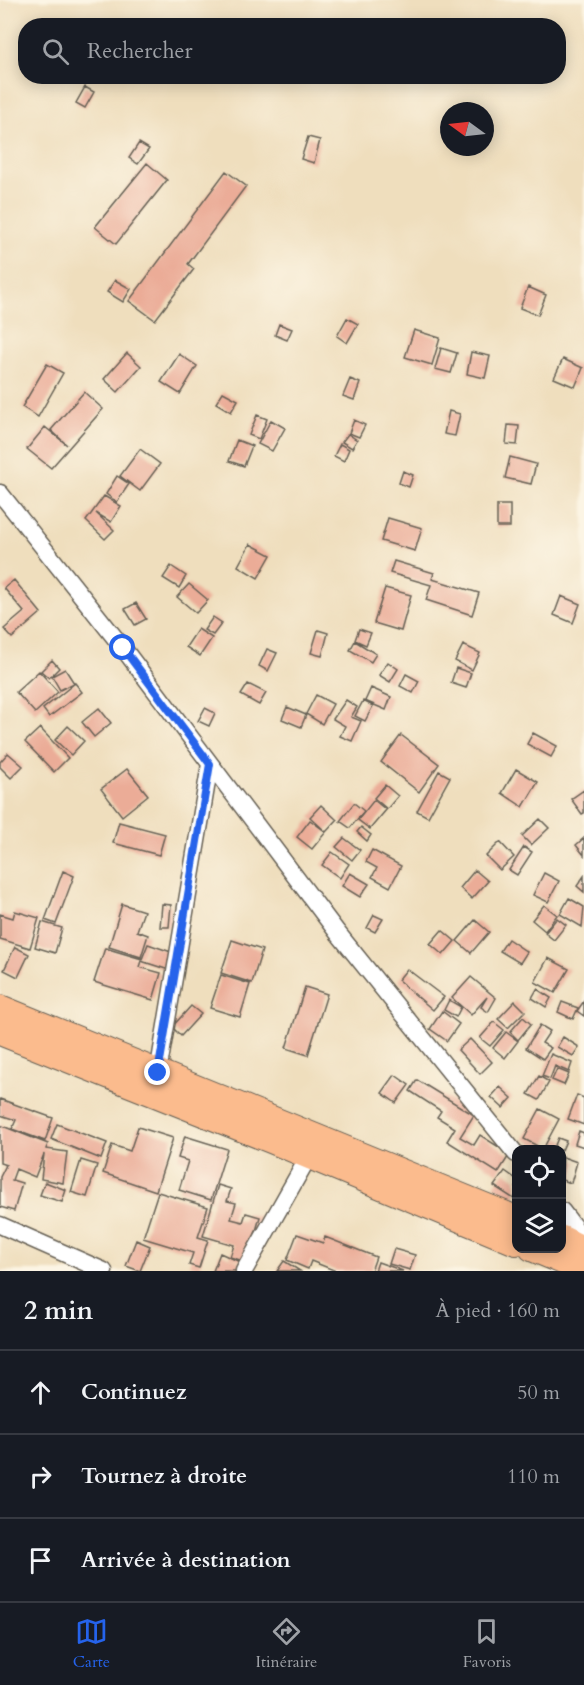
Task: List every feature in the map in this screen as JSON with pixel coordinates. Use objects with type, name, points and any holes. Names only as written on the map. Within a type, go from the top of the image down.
[{"type":"main road","points":[[0,1008],[512,1217]]},
{"type":"main road","points":[[0,1032],[512,1240]]},
{"type":"main road","points":[[566,1241],[584,1250]]},
{"type":"main road","points":[[544,1253],[584,1270]]},
{"type":"street","points":[[0,493],[123,648],[337,932],[512,1149]]},
{"type":"street","points":[[158,1073],[210,764]]},
{"type":"street","points":[[244,1271],[309,1156]]},
{"type":"street","points":[[566,1217],[584,1240]]},
{"type":"street","points":[[0,1226],[104,1271]]},
{"type":"building","points":[[85,87],[94,92],[85,108],[76,103]]},
{"type":"building","points":[[308,137],[320,140],[314,163],[301,159]]},
{"type":"building","points":[[139,143],[149,149],[138,164],[129,158]]},
{"type":"building","points":[[147,163],[167,180],[116,244],[95,227]]},
{"type":"building","points":[[226,171],[246,186],[188,264],[194,269],[155,320],[129,301]]},
{"type":"building","points":[[115,280],[131,289],[123,302],[107,292]]},
{"type":"building","points":[[528,287],[546,295],[538,315],[520,308]]},
{"type":"building","points":[[347,318],[358,324],[347,343],[337,336]]},
{"type":"building","points":[[279,324],[292,329],[287,340],[275,335]]},
{"type":"building","points":[[414,330],[440,338],[432,365],[405,357]]},
{"type":"building","points":[[441,348],[457,353],[451,373],[435,369]]},
{"type":"building","points":[[471,352],[490,356],[485,378],[467,374]]},
{"type":"building","points":[[127,353],[141,366],[118,392],[104,379]]},
{"type":"building","points":[[179,354],[197,366],[180,394],[161,382]]},
{"type":"building","points":[[563,359],[583,368],[575,387],[554,378]]},
{"type":"building","points":[[47,364],[63,373],[38,417],[22,407]]},
{"type":"building","points":[[350,379],[360,383],[354,400],[343,396]]},
{"type":"building","points":[[84,392],[103,409],[51,468],[27,449],[45,427],[67,445],[51,430]]},
{"type":"building","points":[[223,392],[238,400],[231,412],[216,403]]},
{"type":"building","points":[[449,411],[460,414],[455,436],[444,434]]},
{"type":"building","points":[[257,415],[267,419],[259,439],[249,435]]},
{"type":"building","points":[[271,420],[285,428],[272,451],[258,444]]},
{"type":"building","points":[[354,420],[365,425],[359,437],[349,433]]},
{"type":"building","points":[[508,425],[519,426],[517,445],[506,444]]},
{"type":"building","points":[[348,434],[357,440],[352,448],[342,442]]},
{"type":"building","points":[[237,440],[252,446],[244,466],[229,461]]},
{"type":"building","points":[[340,444],[349,449],[344,461],[334,456]]},
{"type":"building","points":[[140,449],[160,464],[140,491],[120,476]]},
{"type":"building","points":[[510,457],[536,464],[531,484],[505,478]]},
{"type":"building","points":[[403,471],[413,475],[409,487],[399,483]]},
{"type":"building","points":[[117,476],[129,484],[117,502],[106,494]]},
{"type":"building","points":[[104,496],[121,506],[111,522],[96,513],[114,530],[105,539],[86,521]]},
{"type":"building","points":[[497,505],[510,505],[510,527],[497,527]]},
{"type":"building","points":[[388,518],[422,528],[415,551],[381,541]]},
{"type":"building","points":[[250,544],[271,555],[258,578],[238,566]]},
{"type":"building","points":[[394,561],[434,573],[432,579],[479,593],[472,615],[426,600],[431,585],[390,573]]},
{"type":"building","points":[[171,566],[186,576],[179,588],[163,578]]},
{"type":"building","points":[[14,580],[41,613],[12,638],[4,629],[24,612],[4,588]]},
{"type":"building","points":[[189,584],[208,600],[196,613],[177,597]]},
{"type":"building","points":[[385,588],[411,595],[401,631],[374,623]]},
{"type":"building","points":[[561,596],[580,604],[573,623],[554,615]]},
{"type":"building","points":[[136,603],[146,619],[135,625],[125,609]]},
{"type":"building","points":[[213,617],[222,623],[213,635],[204,630]]},
{"type":"building","points":[[198,629],[212,638],[200,656],[186,647]]},
{"type":"building","points":[[359,629],[371,633],[366,645],[355,640]]},
{"type":"building","points":[[318,630],[328,633],[322,656],[311,653]]},
{"type":"building","points":[[355,641],[376,654],[371,662],[350,650]]},
{"type":"building","points":[[463,645],[480,653],[472,670],[455,661]]},
{"type":"building","points":[[267,649],[277,653],[268,671],[259,666]]},
{"type":"building","points":[[52,660],[59,668],[49,678],[41,671]]},
{"type":"building","points":[[388,662],[398,669],[390,682],[379,675]]},
{"type":"building","points":[[456,668],[471,673],[466,688],[451,683]]},
{"type":"building","points":[[65,669],[74,683],[60,690],[52,676]]},
{"type":"building","points":[[39,671],[58,692],[35,713],[16,692]]},
{"type":"building","points":[[406,674],[419,681],[413,693],[400,686]]},
{"type":"building","points":[[75,683],[82,692],[49,717],[43,709]]},
{"type":"building","points":[[248,684],[266,693],[259,705],[241,695]]},
{"type":"building","points":[[371,688],[391,697],[386,710],[365,701]]},
{"type":"building","points":[[316,695],[333,704],[322,724],[306,714]]},
{"type":"building","points":[[346,700],[357,707],[351,717],[361,721],[352,741],[340,736],[345,726],[333,719]]},
{"type":"building","points":[[363,701],[373,706],[365,721],[355,716]]},
{"type":"building","points":[[287,707],[306,715],[301,727],[282,719]]},
{"type":"building","points":[[99,708],[111,723],[94,737],[82,722]]},
{"type":"building","points":[[205,708],[215,713],[209,726],[198,721]]},
{"type":"building","points":[[68,726],[84,741],[71,755],[55,740]]},
{"type":"building","points":[[40,728],[68,758],[54,772],[25,742]]},
{"type":"building","points":[[533,733],[557,746],[551,757],[527,744]]},
{"type":"building","points":[[401,735],[439,764],[419,792],[381,762]]},
{"type":"building","points":[[8,753],[23,766],[11,778],[0,767],[0,762]]},
{"type":"building","points":[[127,769],[148,795],[122,816],[101,789]]},
{"type":"building","points":[[516,769],[538,782],[523,807],[502,793]]},
{"type":"building","points":[[439,771],[450,777],[428,817],[417,811]]},
{"type":"building","points":[[385,785],[398,796],[387,809],[374,798]]},
{"type":"building","points":[[584,790],[584,813],[582,814],[571,799]]},
{"type":"building","points":[[374,800],[386,810],[370,829],[358,820]]},
{"type":"building","points":[[354,803],[364,811],[350,828],[340,821]]},
{"type":"building","points":[[321,805],[337,820],[326,832],[310,817]]},
{"type":"building","points":[[540,819],[549,828],[531,845],[522,836]]},
{"type":"building","points":[[310,820],[326,832],[312,849],[297,837]]},
{"type":"building","points":[[119,822],[165,834],[159,855],[113,843]]},
{"type":"building","points":[[361,827],[371,835],[367,841],[357,832]]},
{"type":"building","points":[[344,838],[360,850],[352,860],[336,847]]},
{"type":"building","points":[[584,838],[584,855],[576,845]]},
{"type":"building","points":[[500,842],[514,857],[500,870],[486,856]]},
{"type":"building","points":[[524,847],[532,852],[517,875],[509,870]]},
{"type":"building","points":[[372,850],[401,866],[390,887],[372,877],[377,868],[366,862]]},
{"type":"building","points":[[332,852],[349,864],[340,878],[322,865]]},
{"type":"building","points":[[475,870],[488,881],[472,899],[460,888]]},
{"type":"building","points":[[63,871],[74,876],[56,924],[45,920]]},
{"type":"building","points":[[350,873],[369,884],[360,897],[342,886]]},
{"type":"building","points":[[544,873],[559,881],[548,902],[533,895]]},
{"type":"building","points":[[584,876],[584,892],[577,886]]},
{"type":"building","points":[[569,898],[584,907],[582,927],[560,914]]},
{"type":"building","points":[[122,904],[144,911],[137,931],[148,935],[141,957],[109,947]]},
{"type":"building","points":[[162,904],[171,905],[169,927],[160,927]]},
{"type":"building","points":[[544,905],[557,915],[545,931],[532,920]]},
{"type":"building","points":[[15,911],[39,918],[30,948],[0,939],[0,914],[13,918]]},
{"type":"building","points":[[374,915],[383,919],[375,932],[367,928]]},
{"type":"building","points":[[557,918],[566,925],[554,940],[545,933]]},
{"type":"building","points":[[475,920],[489,932],[471,953],[457,941]]},
{"type":"building","points":[[42,922],[62,928],[55,953],[35,947]]},
{"type":"building","points":[[442,930],[455,941],[443,955],[430,944]]},
{"type":"building","points":[[508,939],[527,952],[520,963],[500,951]]},
{"type":"building","points":[[232,940],[262,950],[252,983],[221,973]]},
{"type":"building","points":[[148,944],[174,953],[169,970],[141,961],[139,967],[161,973],[153,1000],[94,982],[105,948],[142,959]]},
{"type":"building","points":[[15,947],[29,954],[18,977],[4,970]]},
{"type":"building","points":[[548,958],[569,969],[555,993],[535,982]]},
{"type":"building","points":[[407,969],[444,997],[433,1010],[398,980]]},
{"type":"building","points":[[221,975],[250,984],[240,1017],[210,1008]]},
{"type":"building","points":[[471,977],[496,998],[488,1012],[481,1007],[487,997],[471,1015],[452,998]]},
{"type":"building","points":[[305,987],[327,994],[308,1055],[286,1048]]},
{"type":"building","points":[[537,989],[551,998],[546,1007],[532,998]]},
{"type":"building","points":[[449,1000],[461,1007],[456,1017],[444,1010]]},
{"type":"building","points":[[515,1001],[525,1011],[508,1028],[498,1019]]},
{"type":"building","points":[[584,1001],[584,1016],[577,1011]]},
{"type":"building","points":[[562,1002],[578,1008],[573,1019],[558,1012]]},
{"type":"building","points":[[191,1006],[201,1014],[181,1036],[172,1027]]},
{"type":"building","points":[[442,1011],[459,1024],[447,1041],[430,1029]]},
{"type":"building","points":[[523,1017],[531,1024],[518,1040],[510,1032]]},
{"type":"building","points":[[494,1022],[504,1030],[490,1046],[480,1038]]},
{"type":"building","points":[[540,1025],[550,1031],[542,1043],[551,1048],[543,1059],[526,1048]]},
{"type":"building","points":[[506,1032],[518,1041],[505,1058],[493,1048]]},
{"type":"building","points":[[563,1037],[579,1047],[573,1056],[557,1047]]},
{"type":"building","points":[[470,1039],[492,1062],[480,1074],[458,1050]]},
{"type":"building","points":[[551,1054],[572,1063],[569,1072],[555,1066],[550,1079],[542,1076]]},
{"type":"building","points":[[557,1069],[569,1074],[564,1085],[552,1080]]},
{"type":"building","points":[[395,1075],[409,1085],[396,1103],[382,1093]]},
{"type":"building","points":[[539,1076],[549,1082],[539,1100],[528,1094]]},
{"type":"building","points":[[417,1080],[474,1115],[460,1137],[474,1145],[480,1135],[510,1154],[498,1173],[447,1141],[455,1128],[437,1117],[441,1111],[410,1091]]},
{"type":"building","points":[[500,1087],[512,1098],[503,1108],[491,1097]]},
{"type":"building","points":[[577,1095],[584,1098],[584,1125],[568,1119]]},
{"type":"building","points":[[0,1099],[53,1118],[45,1141],[12,1129],[16,1120],[0,1115]]},
{"type":"building","points":[[540,1109],[559,1119],[545,1145],[535,1145],[524,1139]]},
{"type":"building","points":[[57,1124],[107,1143],[101,1159],[51,1139]]},
{"type":"building","points":[[0,1125],[48,1144],[46,1149],[67,1152],[63,1183],[41,1179],[44,1154],[35,1177],[16,1169],[12,1180],[22,1183],[14,1211],[0,1207],[0,1177],[6,1165],[0,1163]]},
{"type":"building","points":[[138,1127],[173,1138],[156,1191],[103,1173],[112,1145],[130,1151]]},
{"type":"building","points":[[579,1131],[584,1133],[584,1147],[575,1144]]},
{"type":"building","points":[[185,1136],[227,1149],[211,1200],[179,1190],[188,1161],[178,1158]]},
{"type":"building","points":[[558,1138],[566,1141],[564,1145],[555,1145]]},
{"type":"building","points":[[566,1158],[577,1162],[571,1183],[566,1181]]},
{"type":"building","points":[[81,1160],[97,1165],[87,1197],[71,1192]]},
{"type":"building","points":[[505,1171],[512,1176],[512,1198],[494,1186]]},
{"type":"building","points":[[45,1182],[66,1190],[62,1202],[40,1195]]},
{"type":"building","points":[[218,1185],[231,1189],[227,1201],[236,1203],[231,1219],[243,1222],[246,1213],[260,1217],[247,1262],[230,1257],[234,1245],[203,1236]]},
{"type":"building","points":[[158,1192],[208,1207],[198,1237],[208,1240],[199,1268],[189,1265],[193,1253],[143,1238]]},
{"type":"building","points":[[297,1234],[323,1243],[325,1237],[376,1257],[371,1271],[336,1271],[311,1261],[308,1269],[287,1260]]},
{"type":"building","points":[[136,1240],[150,1246],[140,1271],[126,1266]]},
{"type":"building","points":[[394,1249],[415,1255],[410,1270],[389,1264]]},
{"type":"building","points":[[220,1253],[240,1262],[237,1271],[213,1271]]},
{"type":"building","points":[[284,1261],[300,1271],[277,1271]]},
{"type":"building","points":[[378,1262],[403,1271],[375,1271]]},
{"type":"route","points":[[123,648],[210,764],[158,1073]]}]
